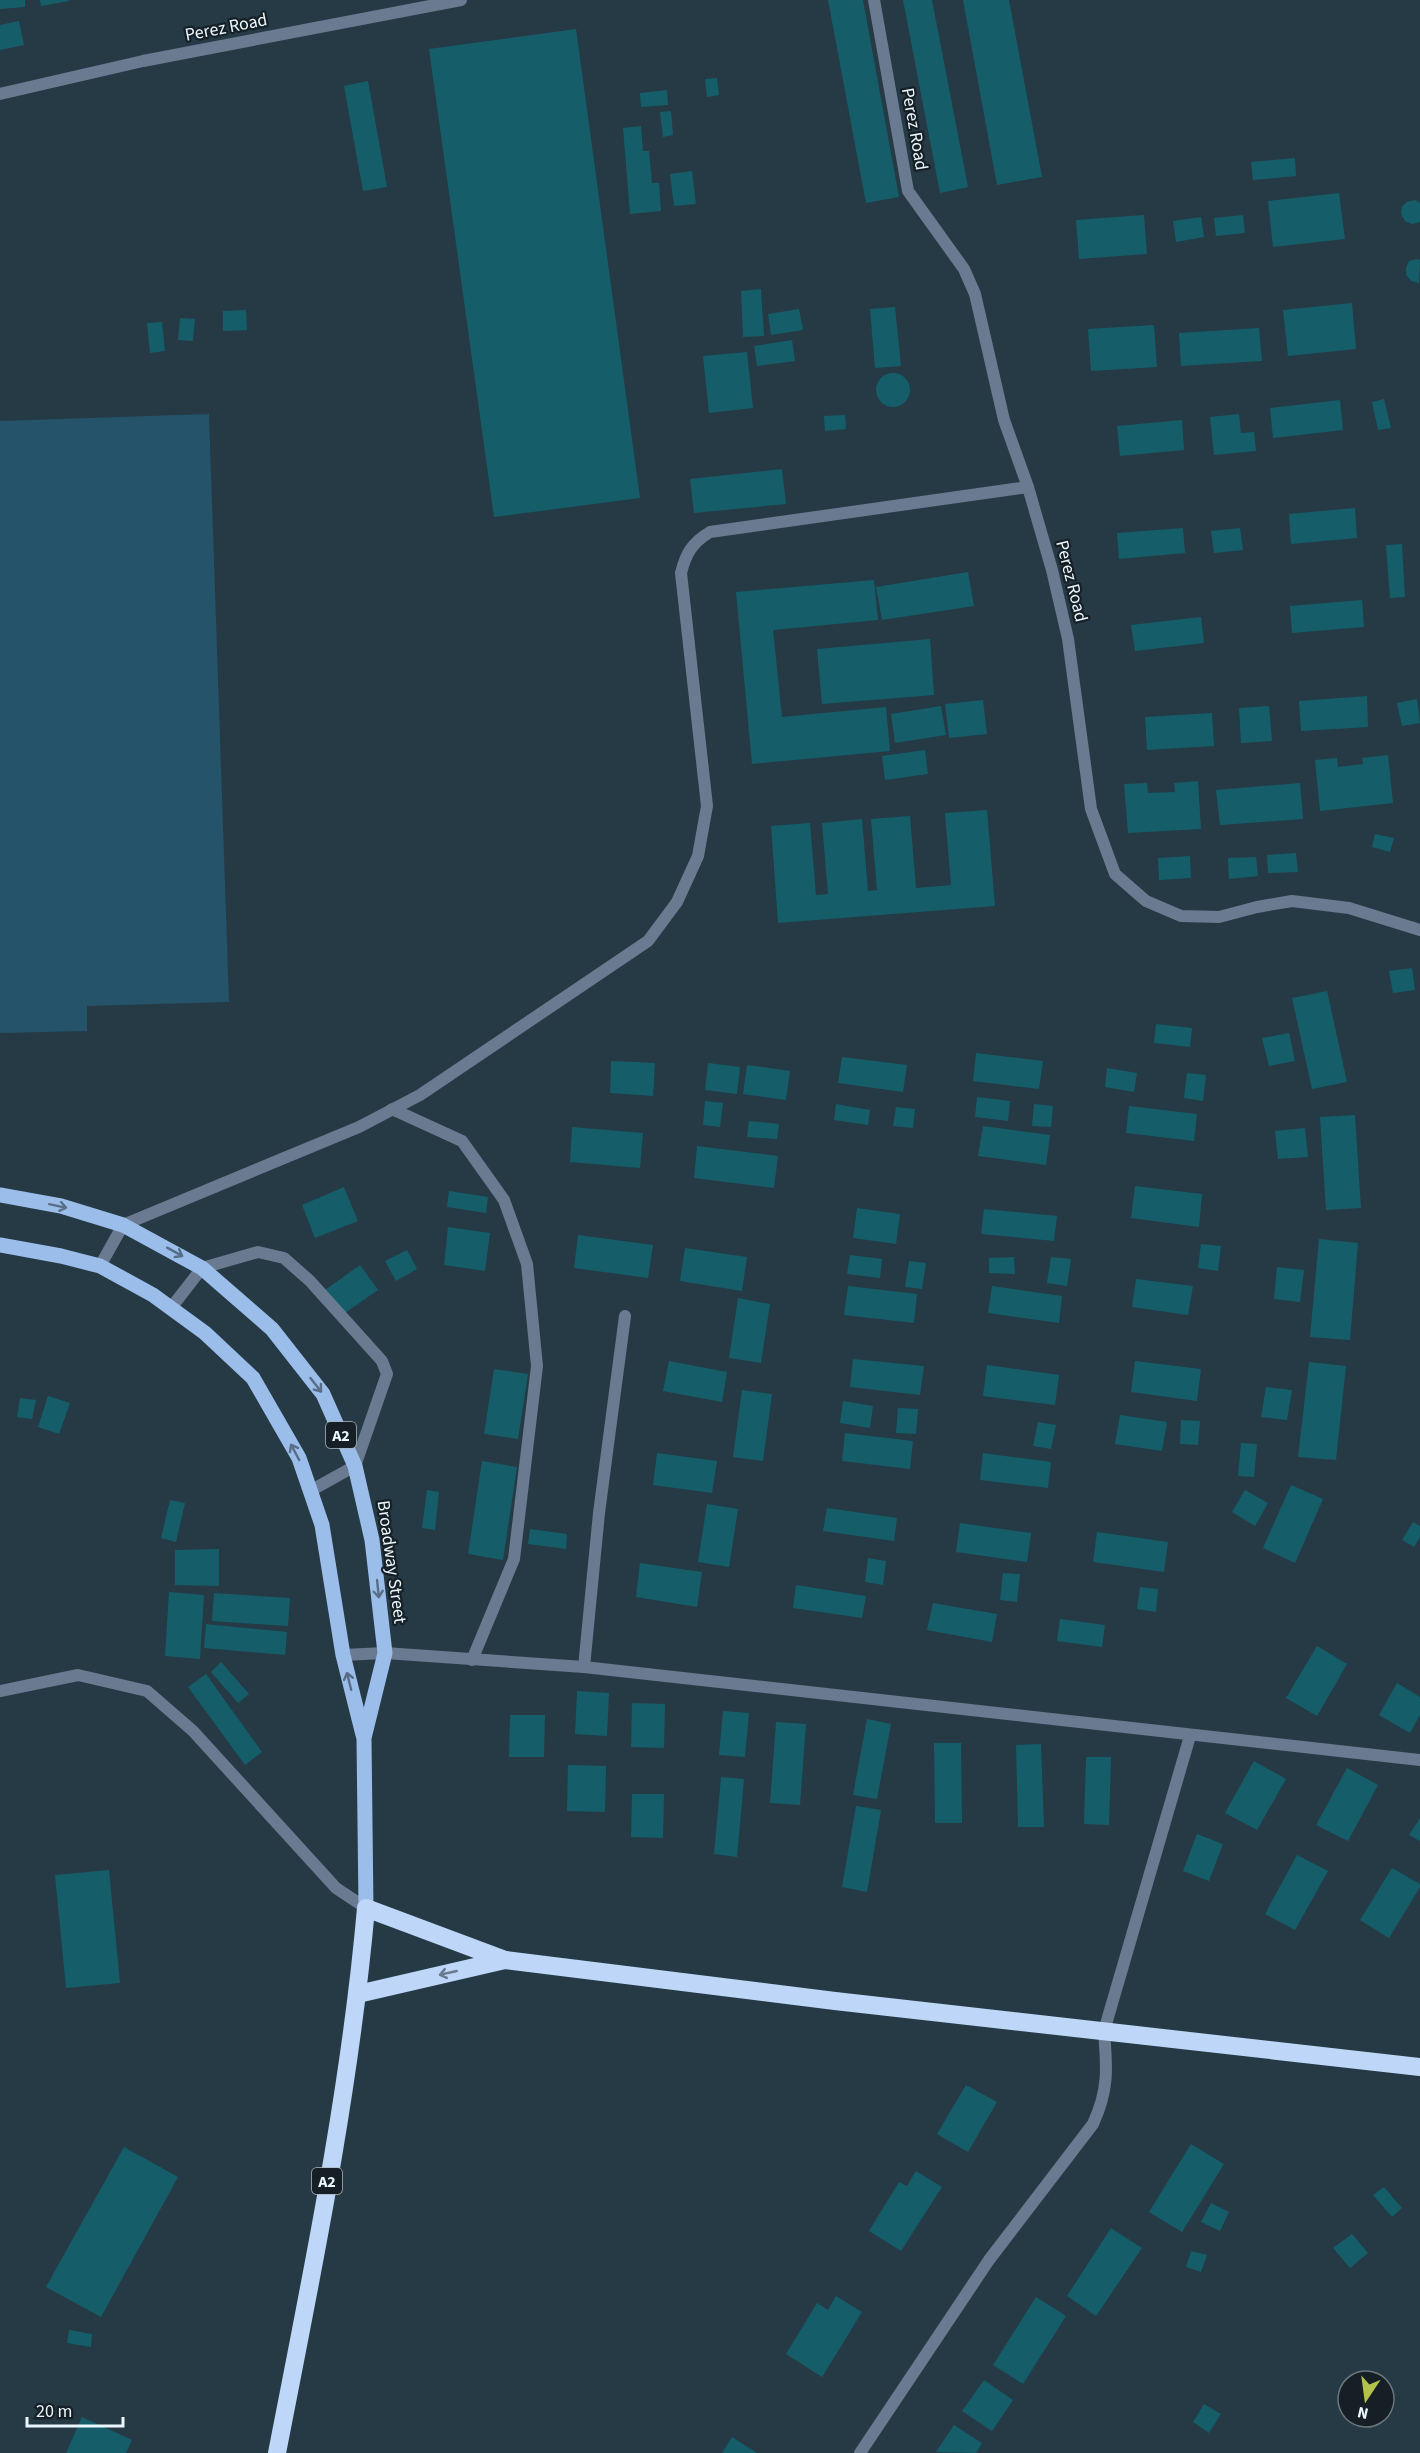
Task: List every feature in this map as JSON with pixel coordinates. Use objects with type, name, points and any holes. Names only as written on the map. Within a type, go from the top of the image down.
[{"type":"highway","points":[[366,1908],[505,1960],[1420,2067]]},
{"type":"highway","name":"A2","points":[[277,2453],[315,2260],[358,1994],[366,1908]]},
{"type":"highway","points":[[358,1994],[505,1960]]},
{"type":"main road","name":"Broadway Street","points":[[0,1195],[62,1206],[123,1225],[202,1268],[272,1329],[323,1394],[355,1466],[372,1540],[385,1653],[364,1738]]},
{"type":"main road","name":"Broadway Street","points":[[0,1245],[100,1266],[153,1295],[205,1333],[253,1378],[298,1458],[322,1525],[343,1655],[364,1738],[366,1908]]},
{"type":"street","name":"Perez Road","points":[[0,94],[142,61],[461,0]]},
{"type":"street","name":"Perez Road","points":[[874,0],[908,191],[964,269],[975,294],[1004,420],[1028,487],[1068,639],[1091,809],[1115,874],[1146,901],[1181,916],[1219,917],[1292,901],[1349,908],[1420,930]]},
{"type":"street","points":[[100,1266],[123,1225],[359,1127],[420,1095],[648,941],[677,902],[698,856],[707,806],[681,573],[686,554],[698,540],[710,532],[1028,487]]},
{"type":"street","points":[[392,1109],[462,1141],[504,1200],[527,1264],[537,1366],[514,1559],[472,1660]]},
{"type":"street","points":[[171,1308],[202,1268],[258,1252],[284,1258],[310,1281],[382,1361],[387,1374],[355,1466],[310,1491]]},
{"type":"street","points":[[584,1667],[599,1513],[625,1316]]},
{"type":"street","points":[[343,1655],[385,1653],[584,1667],[1420,1760]]},
{"type":"street","points":[[0,1691],[78,1675],[147,1691],[193,1731],[336,1888],[366,1908]]},
{"type":"street","points":[[860,2453],[989,2260],[1093,2124],[1104,2101],[1107,2077],[1104,2031],[1190,1736]]},
{"type":"shaded area","points":[[209,414],[229,1002],[87,1006],[87,1031],[0,1033],[0,421]]},
{"type":"building","points":[[0,0],[25,0],[25,7],[0,9]]},
{"type":"building","points":[[40,0],[69,0],[69,1],[41,6]]},
{"type":"building","points":[[828,0],[863,0],[899,197],[866,203]]},
{"type":"building","points":[[903,0],[932,0],[968,187],[940,193]]},
{"type":"building","points":[[963,0],[1009,0],[1042,177],[997,185]]},
{"type":"building","points":[[19,21],[24,45],[0,50],[0,25]]},
{"type":"building","points":[[576,29],[640,498],[494,517],[429,49]]},
{"type":"building","points":[[717,78],[719,95],[707,97],[705,79]]},
{"type":"building","points":[[368,81],[387,187],[363,191],[344,86]]},
{"type":"building","points":[[667,90],[668,105],[641,107],[640,93]]},
{"type":"building","points":[[671,111],[673,135],[663,137],[660,112]]},
{"type":"building","points":[[641,126],[643,151],[649,151],[652,183],[659,183],[661,211],[630,214],[623,128]]},
{"type":"building","points":[[1295,158],[1296,176],[1253,180],[1251,162]]},
{"type":"building","points":[[692,171],[696,204],[674,206],[670,174]]},
{"type":"building","points":[[1339,193],[1345,239],[1273,247],[1268,201]]},
{"type":"building","points":[[1415,200],[1420,203],[1420,222],[1412,224],[1405,221],[1401,214],[1402,207],[1407,202]]},
{"type":"building","points":[[1144,215],[1147,254],[1079,259],[1076,220]]},
{"type":"building","points":[[1243,215],[1245,233],[1216,236],[1214,218]]},
{"type":"building","points":[[1201,217],[1204,237],[1176,242],[1173,221]]},
{"type":"building","points":[[1420,260],[1419,283],[1411,281],[1406,275],[1409,261]]},
{"type":"building","points":[[761,289],[764,336],[743,337],[741,291]]},
{"type":"building","points":[[1352,303],[1356,349],[1288,356],[1283,310]]},
{"type":"building","points":[[895,307],[901,366],[875,368],[870,309]]},
{"type":"building","points":[[799,309],[803,330],[771,335],[768,314]]},
{"type":"building","points":[[246,310],[247,330],[223,331],[223,311]]},
{"type":"building","points":[[180,318],[195,319],[193,341],[178,340]]},
{"type":"building","points":[[162,322],[165,351],[150,353],[147,323]]},
{"type":"building","points":[[1154,325],[1157,367],[1091,371],[1088,329]]},
{"type":"building","points":[[1259,328],[1262,361],[1181,366],[1179,333]]},
{"type":"building","points":[[792,340],[795,361],[757,366],[754,346]]},
{"type":"building","points":[[747,352],[753,408],[709,413],[703,356]]},
{"type":"building","points":[[893,373],[905,378],[910,390],[905,402],[893,407],[881,402],[876,390],[881,378]]},
{"type":"building","points":[[1384,399],[1391,428],[1378,430],[1372,402]]},
{"type":"building","points":[[1340,400],[1343,430],[1273,438],[1270,408]]},
{"type":"building","points":[[1239,414],[1241,433],[1254,432],[1256,451],[1214,455],[1210,417]]},
{"type":"building","points":[[845,415],[846,429],[825,431],[824,416]]},
{"type":"building","points":[[1182,420],[1184,450],[1120,456],[1117,426]]},
{"type":"building","points":[[782,469],[786,504],[694,513],[690,479]]},
{"type":"building","points":[[1355,508],[1357,538],[1291,544],[1289,514]]},
{"type":"building","points":[[1183,528],[1185,553],[1119,559],[1117,533]]},
{"type":"building","points":[[1240,528],[1243,550],[1214,553],[1211,531]]},
{"type":"building","points":[[1402,544],[1405,597],[1390,598],[1386,545]]},
{"type":"building","points":[[968,572],[974,606],[882,620],[876,587]]},
{"type":"building","points":[[874,580],[878,620],[773,630],[782,717],[886,707],[890,751],[752,764],[736,592]]},
{"type":"building","points":[[1362,600],[1364,627],[1292,633],[1290,606]]},
{"type":"building","points":[[1201,617],[1204,643],[1135,651],[1131,625]]},
{"type":"building","points":[[930,639],[934,695],[822,704],[817,649]]},
{"type":"building","points":[[1367,696],[1368,727],[1301,731],[1299,701]]},
{"type":"building","points":[[1417,699],[1420,723],[1402,726],[1397,703]]},
{"type":"building","points":[[983,700],[987,734],[949,738],[945,704]]},
{"type":"building","points":[[941,706],[946,735],[895,743],[891,714]]},
{"type":"building","points":[[1269,706],[1272,741],[1241,743],[1239,708]]},
{"type":"building","points":[[1212,713],[1214,746],[1147,750],[1145,717]]},
{"type":"building","points":[[925,750],[928,774],[885,780],[882,756]]},
{"type":"building","points":[[1388,755],[1393,803],[1320,811],[1315,760],[1337,758],[1338,767],[1363,764],[1362,758]]},
{"type":"building","points":[[1198,781],[1201,829],[1128,833],[1124,784],[1147,783],[1148,793],[1175,792],[1174,783]]},
{"type":"building","points":[[1300,783],[1303,819],[1220,825],[1216,790]]},
{"type":"building","points":[[987,810],[995,906],[778,923],[771,826],[810,823],[816,895],[828,894],[822,823],[862,819],[868,891],[877,890],[871,819],[910,816],[916,888],[951,885],[945,813]]},
{"type":"building","points":[[1375,834],[1394,838],[1390,852],[1372,847]]},
{"type":"building","points":[[1296,853],[1298,872],[1268,873],[1267,855]]},
{"type":"building","points":[[1190,856],[1191,878],[1159,880],[1158,858]]},
{"type":"building","points":[[1256,857],[1258,876],[1229,879],[1228,858]]},
{"type":"building","points":[[1412,968],[1415,990],[1393,993],[1389,971]]},
{"type":"building","points":[[1327,991],[1347,1082],[1312,1089],[1292,998]]},
{"type":"building","points":[[1156,1024],[1192,1028],[1190,1047],[1154,1043]]},
{"type":"building","points":[[1289,1033],[1295,1061],[1269,1066],[1262,1038]]},
{"type":"building","points":[[976,1053],[1043,1061],[1039,1089],[973,1081]]},
{"type":"building","points":[[842,1057],[907,1065],[903,1092],[838,1083]]},
{"type":"building","points":[[611,1061],[655,1063],[653,1096],[610,1093]]},
{"type":"building","points":[[708,1063],[740,1067],[737,1094],[705,1090]]},
{"type":"building","points":[[747,1065],[790,1071],[786,1100],[743,1094]]},
{"type":"building","points":[[1107,1068],[1137,1073],[1134,1092],[1105,1087]]},
{"type":"building","points":[[1187,1073],[1206,1075],[1203,1101],[1184,1098]]},
{"type":"building","points":[[977,1097],[1010,1101],[1008,1121],[975,1117]]},
{"type":"building","points":[[705,1101],[723,1103],[720,1127],[703,1125]]},
{"type":"building","points":[[836,1104],[870,1110],[868,1125],[834,1120]]},
{"type":"building","points":[[1034,1104],[1053,1106],[1051,1127],[1032,1126]]},
{"type":"building","points":[[1129,1106],[1197,1114],[1194,1141],[1126,1133]]},
{"type":"building","points":[[896,1107],[915,1109],[913,1128],[893,1126]]},
{"type":"building","points":[[1355,1115],[1361,1208],[1326,1210],[1320,1117]]},
{"type":"building","points":[[749,1121],[779,1124],[777,1139],[747,1137]]},
{"type":"building","points":[[983,1126],[1050,1135],[1046,1165],[978,1156]]},
{"type":"building","points":[[572,1127],[643,1133],[640,1168],[570,1162]]},
{"type":"building","points":[[1305,1128],[1308,1157],[1278,1159],[1275,1131]]},
{"type":"building","points":[[697,1146],[778,1156],[774,1188],[694,1178]]},
{"type":"building","points":[[1135,1186],[1202,1194],[1199,1227],[1131,1218]]},
{"type":"building","points":[[344,1187],[358,1221],[315,1238],[302,1205]]},
{"type":"building","points":[[449,1191],[488,1197],[486,1213],[447,1207]]},
{"type":"building","points":[[857,1208],[900,1214],[896,1244],[853,1238]]},
{"type":"building","points":[[984,1209],[1057,1216],[1054,1241],[981,1234]]},
{"type":"building","points":[[448,1227],[490,1233],[485,1271],[444,1265]]},
{"type":"building","points":[[578,1235],[653,1245],[648,1278],[574,1268]]},
{"type":"building","points":[[1319,1239],[1358,1243],[1350,1340],[1310,1337]]},
{"type":"building","points":[[1201,1244],[1221,1246],[1218,1271],[1198,1268]]},
{"type":"building","points":[[685,1248],[747,1257],[742,1291],[680,1281]]},
{"type":"building","points":[[407,1250],[417,1269],[396,1281],[385,1261]]},
{"type":"building","points":[[850,1255],[882,1259],[880,1278],[847,1274]]},
{"type":"building","points":[[1014,1257],[1015,1274],[989,1273],[989,1258]]},
{"type":"building","points":[[1051,1257],[1071,1259],[1067,1286],[1047,1283]]},
{"type":"building","points":[[909,1261],[926,1263],[922,1289],[905,1287]]},
{"type":"building","points":[[360,1265],[378,1290],[342,1315],[325,1290]]},
{"type":"building","points":[[1277,1267],[1304,1270],[1300,1302],[1274,1299]]},
{"type":"building","points":[[1136,1279],[1193,1286],[1188,1315],[1132,1307]]},
{"type":"building","points":[[848,1286],[917,1294],[914,1323],[844,1315]]},
{"type":"building","points":[[992,1286],[1062,1296],[1059,1323],[988,1313]]},
{"type":"building","points":[[738,1298],[770,1304],[761,1363],[729,1358]]},
{"type":"building","points":[[853,1359],[924,1366],[920,1395],[850,1387]]},
{"type":"building","points":[[669,1361],[727,1372],[722,1402],[663,1391]]},
{"type":"building","points":[[1135,1361],[1201,1369],[1197,1401],[1131,1392]]},
{"type":"building","points":[[1309,1362],[1346,1366],[1336,1460],[1298,1457]]},
{"type":"building","points":[[987,1365],[1059,1375],[1055,1405],[983,1396]]},
{"type":"building","points":[[494,1369],[528,1374],[518,1439],[484,1434]]},
{"type":"building","points":[[1266,1387],[1292,1390],[1287,1420],[1261,1417]]},
{"type":"building","points":[[742,1390],[772,1394],[763,1461],[733,1457]]},
{"type":"building","points":[[48,1396],[70,1403],[59,1434],[38,1427]]},
{"type":"building","points":[[20,1398],[36,1400],[32,1419],[17,1417]]},
{"type":"building","points":[[843,1401],[873,1406],[870,1428],[840,1423]]},
{"type":"building","points":[[898,1408],[918,1409],[916,1434],[896,1433]]},
{"type":"building","points":[[1120,1415],[1167,1422],[1162,1451],[1115,1444]]},
{"type":"building","points":[[1181,1420],[1200,1421],[1198,1445],[1180,1444]]},
{"type":"building","points":[[1038,1422],[1056,1425],[1051,1449],[1033,1446]]},
{"type":"building","points":[[845,1433],[913,1441],[910,1469],[842,1461]]},
{"type":"building","points":[[1241,1443],[1257,1444],[1254,1477],[1238,1476]]},
{"type":"building","points":[[657,1453],[717,1461],[712,1493],[653,1485]]},
{"type":"building","points":[[983,1453],[1051,1462],[1048,1488],[980,1480]]},
{"type":"building","points":[[482,1461],[517,1467],[503,1560],[468,1554]]},
{"type":"building","points":[[1291,1485],[1323,1499],[1295,1563],[1263,1548]]},
{"type":"building","points":[[427,1490],[439,1492],[435,1530],[422,1528]]},
{"type":"building","points":[[1245,1490],[1268,1503],[1255,1526],[1232,1512]]},
{"type":"building","points":[[170,1500],[185,1503],[176,1542],[161,1538]]},
{"type":"building","points":[[707,1504],[738,1509],[729,1567],[698,1562]]},
{"type":"building","points":[[827,1508],[897,1518],[894,1541],[823,1531]]},
{"type":"building","points":[[1413,1522],[1420,1526],[1420,1537],[1414,1547],[1402,1540]]},
{"type":"building","points":[[960,1523],[1031,1533],[1027,1562],[956,1552]]},
{"type":"building","points":[[530,1529],[567,1534],[566,1549],[528,1544]]},
{"type":"building","points":[[1097,1532],[1168,1542],[1164,1572],[1093,1562]]},
{"type":"building","points":[[219,1549],[219,1586],[175,1585],[175,1550]]},
{"type":"building","points":[[868,1558],[886,1561],[883,1585],[865,1582]]},
{"type":"building","points":[[640,1563],[702,1572],[697,1607],[636,1597]]},
{"type":"building","points":[[1003,1573],[1020,1574],[1017,1602],[1000,1600]]},
{"type":"building","points":[[796,1585],[866,1596],[862,1618],[793,1608]]},
{"type":"building","points":[[1140,1587],[1158,1589],[1156,1612],[1137,1609]]},
{"type":"building","points":[[169,1592],[204,1595],[200,1659],[165,1656]]},
{"type":"building","points":[[214,1593],[290,1598],[288,1626],[212,1621]]},
{"type":"building","points":[[933,1603],[997,1614],[992,1642],[927,1630]]},
{"type":"building","points":[[1060,1619],[1105,1625],[1102,1647],[1057,1641]]},
{"type":"building","points":[[206,1624],[287,1632],[285,1655],[204,1648]]},
{"type":"building","points":[[1317,1646],[1347,1664],[1317,1716],[1286,1698]]},
{"type":"building","points":[[221,1662],[249,1694],[238,1703],[211,1672]]},
{"type":"building","points":[[206,1674],[262,1752],[245,1765],[188,1687]]},
{"type":"building","points":[[1397,1683],[1420,1697],[1420,1715],[1410,1733],[1379,1715]]},
{"type":"building","points":[[577,1691],[609,1693],[607,1736],[575,1734]]},
{"type":"building","points":[[632,1703],[665,1704],[664,1748],[631,1747]]},
{"type":"building","points":[[723,1711],[749,1713],[745,1757],[719,1755]]},
{"type":"building","points":[[510,1715],[545,1715],[544,1757],[509,1757]]},
{"type":"building","points":[[867,1719],[891,1724],[877,1799],[853,1795]]},
{"type":"building","points":[[776,1722],[806,1724],[800,1805],[770,1803]]},
{"type":"building","points":[[934,1743],[961,1743],[962,1823],[935,1823]]},
{"type":"building","points":[[1041,1744],[1044,1827],[1018,1827],[1016,1745]]},
{"type":"building","points":[[1086,1757],[1111,1757],[1109,1825],[1084,1824]]},
{"type":"building","points":[[1254,1761],[1286,1779],[1257,1830],[1225,1813]]},
{"type":"building","points":[[568,1765],[606,1766],[605,1812],[567,1811]]},
{"type":"building","points":[[1347,1768],[1378,1785],[1348,1841],[1316,1825]]},
{"type":"building","points":[[721,1777],[744,1779],[737,1857],[714,1854]]},
{"type":"building","points":[[632,1794],[664,1794],[663,1838],[631,1837]]},
{"type":"building","points":[[856,1806],[881,1810],[867,1892],[842,1887]]},
{"type":"building","points":[[1420,1818],[1420,1841],[1409,1835]]},
{"type":"building","points":[[1197,1834],[1223,1844],[1209,1881],[1183,1871]]},
{"type":"building","points":[[1297,1855],[1328,1871],[1295,1930],[1265,1914]]},
{"type":"building","points":[[1392,1868],[1420,1884],[1420,1887],[1389,1938],[1360,1920]]},
{"type":"building","points":[[109,1870],[120,1983],[66,1988],[55,1875]]},
{"type":"building","points":[[966,2085],[997,2102],[968,2152],[937,2134]]},
{"type":"building","points":[[1191,2144],[1224,2164],[1182,2232],[1149,2212]]},
{"type":"building","points":[[124,2147],[178,2177],[101,2317],[46,2287]]},
{"type":"building","points":[[916,2171],[942,2187],[901,2251],[869,2231],[899,2182],[907,2186]]},
{"type":"building","points":[[1384,2187],[1402,2208],[1392,2217],[1373,2195]]},
{"type":"building","points":[[1211,2203],[1229,2212],[1220,2231],[1201,2222]]},
{"type":"building","points":[[1111,2228],[1142,2248],[1096,2316],[1067,2296]]},
{"type":"building","points":[[1352,2234],[1368,2253],[1350,2268],[1333,2248]]},
{"type":"building","points":[[1191,2251],[1207,2255],[1201,2272],[1186,2267]]},
{"type":"building","points":[[836,2296],[862,2312],[822,2377],[786,2354],[817,2303],[828,2310]]},
{"type":"building","points":[[1036,2297],[1066,2316],[1023,2384],[993,2365]]},
{"type":"building","points":[[69,2330],[92,2334],[91,2347],[67,2343]]},
{"type":"building","points":[[984,2380],[1013,2400],[992,2431],[962,2411]]},
{"type":"building","points":[[1204,2404],[1221,2414],[1209,2433],[1193,2422]]},
{"type":"building","points":[[82,2417],[132,2440],[126,2453],[66,2453]]},
{"type":"building","points":[[954,2425],[982,2443],[976,2453],[936,2452]]},
{"type":"building","points":[[732,2437],[757,2453],[722,2453]]}]
